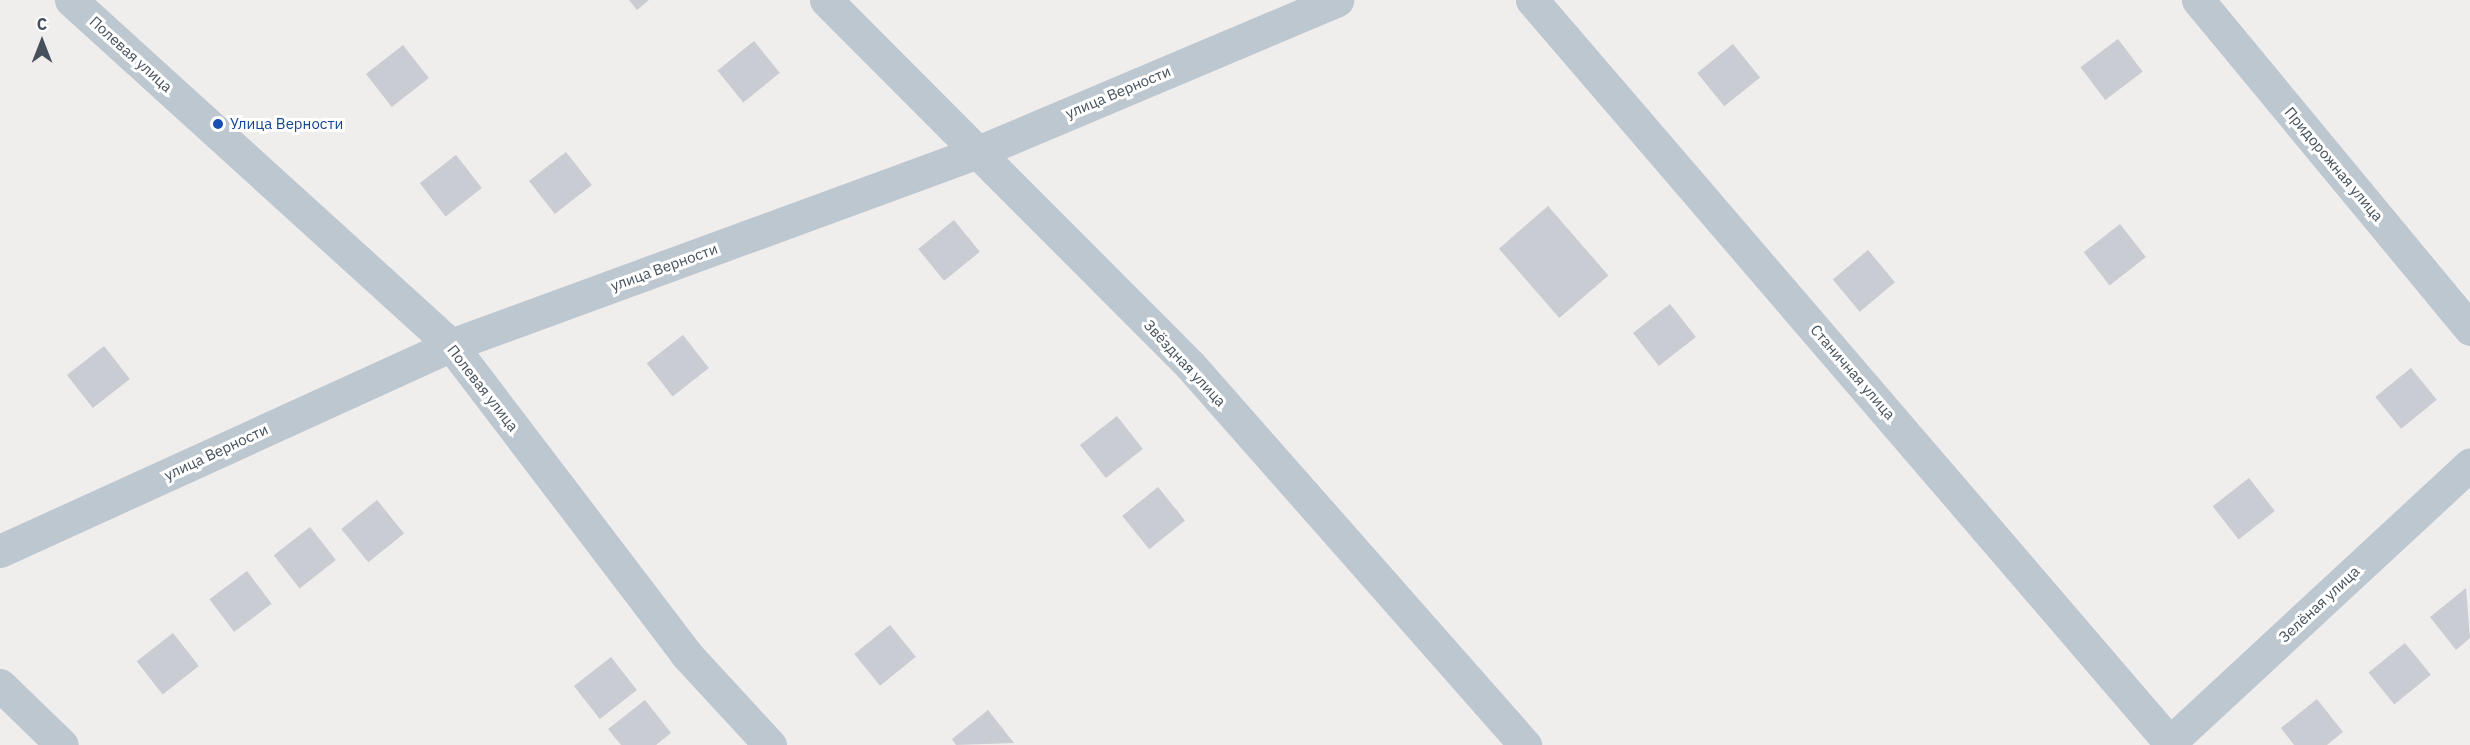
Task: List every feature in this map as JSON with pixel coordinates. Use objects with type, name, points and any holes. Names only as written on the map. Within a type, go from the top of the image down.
[{"type":"street","name":"Полевая улица","points":[[71,0],[451,345],[686,654],[770,745]]},
{"type":"street","name":"Звёздная улица","points":[[826,0],[1190,365],[1525,745]]},
{"type":"street","name":"улица Верности","points":[[0,551],[451,345],[978,152],[1336,0]]},
{"type":"street","name":"Станичная улица","points":[[1532,0],[2170,744]]},
{"type":"street","name":"Придорожная улица","points":[[2198,0],[2470,329]]},
{"type":"street","name":"Зелёная улица","points":[[2170,744],[2470,464]]},
{"type":"street","points":[[0,685],[62,745]]},
{"type":"building","points":[[629,0],[649,0],[637,10]]},
{"type":"building","points":[[2118,39],[2143,72],[2105,100],[2080,67]]},
{"type":"building","points":[[754,41],[780,73],[743,102],[717,71]]},
{"type":"building","points":[[1733,44],[1760,77],[1724,106],[1697,73]]},
{"type":"building","points":[[403,45],[429,78],[392,107],[366,74]]},
{"type":"building","points":[[566,152],[592,185],[555,214],[529,181]]},
{"type":"building","points":[[456,155],[482,188],[446,216],[420,183]]},
{"type":"building","points":[[1548,206],[1608,275],[1559,318],[1499,249]]},
{"type":"building","points":[[954,220],[980,252],[944,281],[918,249]]},
{"type":"building","points":[[2120,224],[2146,257],[2110,285],[2084,252]]},
{"type":"building","points":[[1868,250],[1895,282],[1860,312],[1833,280]]},
{"type":"building","points":[[1670,304],[1696,337],[1659,366],[1633,333]]},
{"type":"building","points":[[683,335],[709,368],[673,396],[647,363]]},
{"type":"building","points":[[104,346],[130,379],[93,408],[67,375]]},
{"type":"building","points":[[2411,368],[2437,400],[2401,429],[2375,397]]},
{"type":"building","points":[[1117,416],[1143,449],[1106,478],[1080,445]]},
{"type":"building","points":[[2249,478],[2275,511],[2239,539],[2213,506]]},
{"type":"building","points":[[1158,487],[1185,520],[1149,549],[1122,516]]},
{"type":"building","points":[[377,500],[404,533],[368,562],[341,529]]},
{"type":"building","points":[[310,527],[336,560],[300,588],[274,555]]},
{"type":"building","points":[[247,571],[272,604],[234,632],[209,599]]},
{"type":"building","points":[[2466,588],[2470,638],[2456,650],[2430,617]]},
{"type":"building","points":[[890,625],[916,657],[880,686],[854,654]]},
{"type":"building","points":[[173,633],[199,666],[163,694],[137,661]]},
{"type":"building","points":[[2405,643],[2431,675],[2394,704],[2368,673]]},
{"type":"building","points":[[611,657],[637,690],[600,719],[574,686]]},
{"type":"building","points":[[2317,699],[2343,732],[2327,745],[2294,745],[2281,728]]},
{"type":"building","points":[[645,700],[671,733],[656,745],[621,745],[608,729]]},
{"type":"building","points":[[988,710],[1014,743],[956,745],[952,739]]},
{"type":"place","name":"Улица Верности","points":[[218,124]]}]
